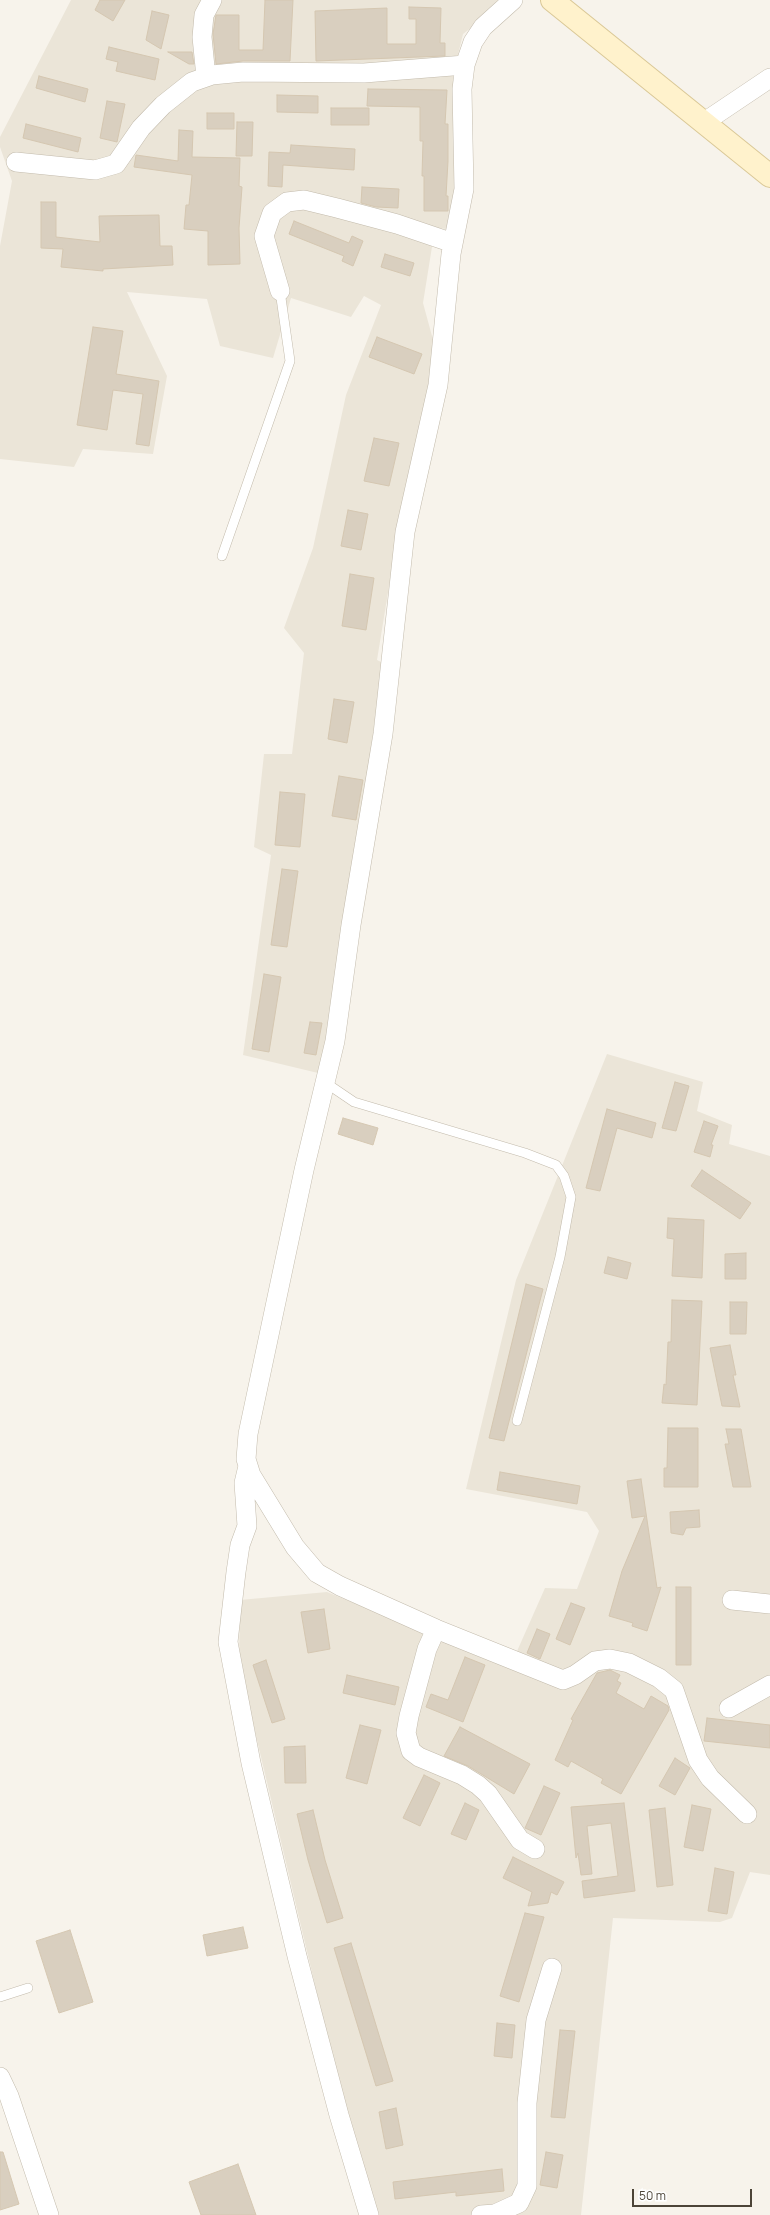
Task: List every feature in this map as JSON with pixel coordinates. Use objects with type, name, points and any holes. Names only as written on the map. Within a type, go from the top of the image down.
[{"type":"main road","points":[[552,0],[770,176]]},
{"type":"street","points":[[206,77],[202,38],[204,15],[212,0]]},
{"type":"street","points":[[513,0],[483,27],[473,42],[465,65],[462,88],[464,189],[450,254],[438,385],[418,464],[405,532],[383,734],[351,925],[335,1040],[326,1083],[304,1170],[248,1434],[246,1459],[251,1475],[295,1547],[317,1573],[340,1586],[436,1629],[563,1680],[576,1675],[595,1661],[610,1659],[629,1663],[660,1678],[674,1690],[698,1760],[710,1778],[747,1814]]},
{"type":"street","points":[[16,162],[95,170],[116,164],[141,128],[163,105],[192,82],[206,77],[243,72],[364,73],[465,65]]},
{"type":"street","points":[[703,123],[770,78]]},
{"type":"street","points":[[280,291],[264,236],[272,213],[287,202],[304,200],[337,208],[397,224],[453,243]]},
{"type":"street","points":[[248,1466],[244,1483],[247,1526],[240,1545],[228,1642],[251,1763],[297,1956],[339,2116],[372,2213]]},
{"type":"street","points":[[732,1600],[770,1604]]},
{"type":"street","points":[[436,1629],[427,1649],[406,1733],[409,1746],[418,1757],[462,1775],[478,1785],[488,1794],[520,1840],[535,1849]]},
{"type":"street","points":[[729,1708],[770,1685]]},
{"type":"street","points":[[481,2215],[495,2214],[519,2203],[527,2186],[527,2103],[535,2027],[552,1968]]},
{"type":"street","points":[[0,2077],[9,2096],[49,2215]]},
{"type":"lane","points":[[222,556],[290,361],[280,291]]},
{"type":"lane","points":[[326,1083],[354,1102],[525,1153],[556,1165],[564,1176],[571,1197],[560,1257],[517,1421]]},
{"type":"lane","points":[[0,1997],[28,1988]]},
{"type":"shaded area","points":[[71,0],[498,0],[481,20],[463,34],[453,75],[457,199],[448,229],[435,228],[423,303],[435,347],[431,389],[405,488],[377,660],[383,663],[333,1018],[318,1073],[243,1055],[271,855],[254,847],[264,754],[292,754],[304,653],[284,628],[313,548],[346,395],[381,305],[364,296],[351,317],[291,298],[273,358],[220,346],[207,299],[127,292],[167,376],[153,454],[83,449],[74,467],[0,459],[0,246],[12,181],[0,147],[0,137]]},
{"type":"shaded area","points":[[607,1054],[703,1082],[697,1111],[732,1125],[729,1144],[770,1156],[770,1875],[750,1872],[732,1918],[720,1922],[613,1918],[581,2215],[379,2215],[368,2193],[319,2002],[239,1664],[240,1600],[327,1592],[510,1667],[545,1588],[577,1589],[599,1531],[587,1512],[466,1489],[516,1280]]},
{"type":"building","points":[[100,0],[125,0],[113,21],[95,10]]},
{"type":"building","points":[[265,0],[293,0],[290,61],[243,61],[216,64],[213,34],[216,15],[239,15],[239,50],[263,50]]},
{"type":"building","points":[[409,7],[441,8],[440,43],[445,43],[445,56],[316,61],[315,11],[387,8],[387,44],[416,44],[416,19],[409,19]]},
{"type":"building","points":[[152,11],[169,15],[161,49],[146,40]]},
{"type":"building","points":[[109,47],[159,59],[155,80],[116,71],[118,62],[106,59]]},
{"type":"building","points":[[168,52],[192,52],[194,64],[189,64]]},
{"type":"building","points":[[39,76],[88,89],[85,102],[36,88]]},
{"type":"building","points":[[368,89],[447,90],[445,124],[448,124],[446,196],[448,196],[448,211],[424,211],[424,176],[422,176],[423,141],[420,141],[420,107],[367,106]]},
{"type":"building","points":[[277,95],[318,96],[318,113],[277,112]]},
{"type":"building","points":[[107,101],[125,104],[117,142],[100,138]]},
{"type":"building","points":[[331,108],[369,108],[369,125],[331,125]]},
{"type":"building","points":[[207,113],[234,113],[234,129],[207,129]]},
{"type":"building","points":[[237,122],[253,122],[252,156],[236,156]]},
{"type":"building","points":[[26,124],[81,138],[78,152],[23,138]]},
{"type":"building","points":[[179,130],[193,131],[192,157],[240,158],[239,186],[242,187],[239,228],[240,264],[208,265],[208,231],[184,229],[186,205],[189,205],[192,175],[134,167],[136,155],[178,161]]},
{"type":"building","points":[[291,145],[355,149],[354,170],[283,165],[282,187],[268,186],[269,152],[290,153]]},
{"type":"building","points":[[362,187],[399,189],[398,208],[376,207],[361,203]]},
{"type":"building","points":[[41,202],[56,202],[56,237],[100,242],[99,216],[159,215],[160,246],[172,246],[173,265],[103,269],[103,271],[61,267],[63,249],[41,248]]},
{"type":"building","points":[[294,221],[349,243],[352,236],[363,241],[353,266],[342,261],[344,256],[289,234]]},
{"type":"building","points":[[385,254],[414,263],[410,276],[381,267]]},
{"type":"building","points":[[93,327],[123,331],[116,374],[159,381],[149,446],[136,444],[143,394],[113,390],[107,430],[77,425]]},
{"type":"building","points":[[377,337],[422,354],[414,374],[369,357]]},
{"type":"building","points":[[374,438],[399,443],[389,486],[364,481]]},
{"type":"building","points":[[348,510],[368,514],[361,550],[341,546]]},
{"type":"building","points":[[350,574],[374,578],[366,630],[342,626]]},
{"type":"building","points":[[334,699],[354,702],[347,743],[328,739]]},
{"type":"building","points":[[339,776],[363,780],[356,820],[332,816]]},
{"type":"building","points":[[280,792],[305,794],[300,847],[275,845]]},
{"type":"building","points":[[282,869],[298,871],[287,947],[271,945]]},
{"type":"building","points":[[264,974],[281,977],[269,1052],[252,1049]]},
{"type":"building","points":[[310,1022],[322,1023],[316,1055],[304,1053]]},
{"type":"building","points":[[675,1082],[689,1086],[676,1131],[662,1128]]},
{"type":"building","points":[[607,1109],[656,1123],[652,1138],[617,1128],[600,1191],[586,1188]]},
{"type":"building","points":[[343,1118],[378,1128],[373,1145],[338,1134]]},
{"type":"building","points":[[704,1121],[718,1126],[711,1145],[713,1145],[710,1157],[694,1152]]},
{"type":"building","points":[[702,1170],[751,1203],[740,1219],[691,1186]]},
{"type":"building","points":[[668,1218],[704,1220],[702,1278],[672,1276],[674,1239],[667,1238]]},
{"type":"building","points":[[746,1253],[746,1279],[725,1279],[725,1254]]},
{"type":"building","points":[[608,1257],[631,1263],[627,1279],[604,1273]]},
{"type":"building","points":[[526,1284],[543,1289],[504,1441],[489,1438]]},
{"type":"building","points":[[672,1300],[702,1301],[697,1405],[662,1403],[664,1384],[666,1385],[668,1342],[671,1342]]},
{"type":"building","points":[[730,1302],[747,1302],[746,1334],[730,1334]]},
{"type":"building","points":[[730,1345],[736,1375],[733,1375],[740,1407],[722,1406],[710,1348]]},
{"type":"building","points":[[668,1428],[698,1428],[698,1487],[664,1487],[664,1468],[667,1468]]},
{"type":"building","points":[[726,1429],[741,1429],[751,1487],[733,1487],[725,1444],[729,1444]]},
{"type":"building","points":[[500,1472],[580,1486],[577,1504],[497,1490]]},
{"type":"building","points":[[641,1479],[657,1588],[661,1587],[647,1631],[632,1626],[633,1623],[609,1616],[622,1571],[645,1516],[632,1518],[627,1481]]},
{"type":"building","points":[[699,1510],[700,1527],[686,1528],[683,1535],[671,1533],[670,1512]]},
{"type":"building","points":[[676,1587],[691,1587],[691,1665],[676,1665]]},
{"type":"building","points":[[571,1603],[585,1608],[570,1645],[556,1639]]},
{"type":"building","points":[[324,1609],[330,1649],[308,1653],[301,1612]]},
{"type":"building","points":[[537,1629],[550,1634],[540,1659],[527,1653]]},
{"type":"building","points":[[465,1657],[485,1665],[463,1722],[426,1707],[431,1694],[448,1700]]},
{"type":"building","points":[[266,1660],[285,1719],[272,1723],[253,1665]]},
{"type":"building","points":[[610,1670],[620,1675],[617,1681],[621,1683],[616,1693],[644,1709],[651,1696],[668,1706],[669,1710],[621,1794],[601,1783],[603,1779],[571,1761],[568,1767],[555,1760],[573,1720],[571,1719],[597,1673]]},
{"type":"building","points":[[347,1675],[399,1687],[395,1705],[343,1693]]},
{"type":"building","points":[[707,1718],[770,1725],[770,1748],[704,1741]]},
{"type":"building","points":[[360,1725],[381,1730],[367,1784],[346,1778]]},
{"type":"building","points":[[460,1727],[530,1764],[514,1794],[468,1766],[444,1756]]},
{"type":"building","points":[[305,1746],[306,1783],[285,1783],[284,1747]]},
{"type":"building","points":[[675,1758],[690,1768],[675,1795],[659,1786]]},
{"type":"building","points":[[424,1775],[440,1783],[420,1826],[403,1818]]},
{"type":"building","points":[[544,1786],[560,1793],[541,1835],[525,1828]]},
{"type":"building","points":[[465,1803],[479,1810],[466,1840],[451,1834]]},
{"type":"building","points":[[624,1803],[635,1891],[584,1898],[582,1881],[618,1876],[611,1823],[587,1826],[592,1874],[581,1875],[578,1853],[576,1858],[571,1807]]},
{"type":"building","points":[[692,1805],[711,1809],[703,1851],[684,1847]]},
{"type":"building","points":[[665,1808],[673,1885],[657,1887],[649,1810]]},
{"type":"building","points":[[313,1810],[325,1860],[343,1918],[327,1923],[308,1860],[297,1814]]},
{"type":"building","points":[[513,1857],[564,1882],[557,1895],[551,1892],[548,1903],[528,1906],[532,1892],[503,1878]]},
{"type":"building","points":[[715,1868],[734,1872],[727,1914],[708,1911]]},
{"type":"building","points":[[525,1913],[544,1917],[519,2002],[500,1996]]},
{"type":"building","points":[[243,1927],[248,1948],[207,1956],[203,1935]]},
{"type":"building","points":[[70,1930],[93,2002],[59,2013],[36,1941]]},
{"type":"building","points":[[351,1943],[393,2081],[376,2086],[334,1948]]},
{"type":"building","points":[[497,2023],[515,2025],[512,2058],[494,2056]]},
{"type":"building","points":[[560,2030],[575,2031],[565,2118],[551,2117]]},
{"type":"building","points":[[396,2108],[403,2145],[386,2149],[379,2112]]},
{"type":"building","points":[[0,2152],[3,2152],[19,2204],[0,2210]]},
{"type":"building","points":[[546,2152],[563,2155],[557,2188],[540,2185]]},
{"type":"building","points":[[238,2164],[256,2215],[201,2215],[189,2182]]},
{"type":"building","points":[[502,2169],[504,2191],[456,2196],[456,2192],[395,2199],[393,2182]]}]
